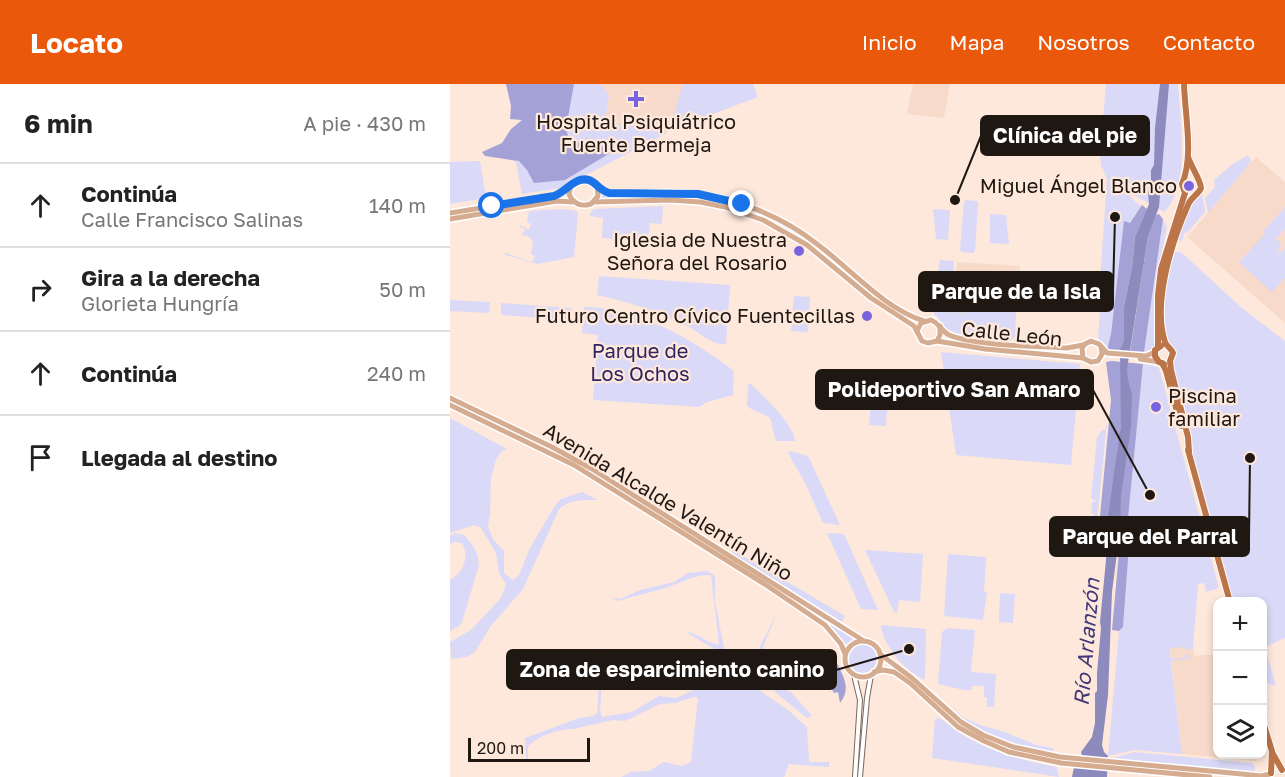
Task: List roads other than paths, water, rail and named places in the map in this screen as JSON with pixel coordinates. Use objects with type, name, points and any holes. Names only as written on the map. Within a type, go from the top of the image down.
[{"type":"highway","points":[[1184,84],[1188,157],[1182,184],[1185,193],[1161,269],[1155,358],[1166,371],[1229,597]]},
{"type":"highway","points":[[1188,157],[1201,183],[1201,188],[1193,196],[1176,235],[1166,272],[1162,313],[1166,346],[1173,353],[1170,361],[1189,443],[1189,453]]},
{"type":"highway","points":[[1185,178],[1190,176],[1197,178]]},
{"type":"highway","points":[[1185,193],[1193,196]]},
{"type":"highway","points":[[1156,350],[1166,346]]},
{"type":"highway","points":[[1160,363],[1170,361]]},
{"type":"highway","points":[[1267,733],[1273,753],[1284,770]]},
{"type":"highway","points":[[1270,774],[1273,753]]},
{"type":"highway","points":[[1270,774],[1276,770],[1284,770]]},
{"type":"main road","points":[[450,213],[554,196],[579,180],[593,183],[599,189],[609,193],[698,194],[726,200],[764,212],[808,237],[885,299],[915,317],[924,321],[933,321],[940,326],[940,335],[932,343],[925,342],[919,338],[917,331],[910,323],[871,298],[807,245],[763,220],[725,207],[700,202],[670,200],[594,202],[584,205],[557,201],[450,219]]},
{"type":"main road","points":[[571,185],[569,194],[574,202]]},
{"type":"main road","points":[[594,202],[599,189]]},
{"type":"main road","points":[[917,331],[924,321]]},
{"type":"main road","name":"Calle León","points":[[940,326],[949,335],[992,342],[1067,348],[1083,345]]},
{"type":"main road","name":"Calle León","points":[[937,340],[985,349],[1083,358]]},
{"type":"main road","points":[[1107,355],[1097,343],[1091,341],[1083,345],[1081,351],[1083,358],[1091,362],[1107,355],[1144,358],[1160,363]]},
{"type":"main road","points":[[1100,358],[1101,347]]},
{"type":"main road","points":[[1144,358],[1156,350]]},
{"type":"main road","name":"Avenida Alcalde Valentín Niño","points":[[450,398],[586,465],[864,641]]},
{"type":"main road","name":"Avenida Alcalde Valentín Niño","points":[[450,405],[574,465],[766,585],[825,625],[841,644],[845,654]]},
{"type":"main road","points":[[873,673],[879,665],[879,654],[875,646],[864,641],[855,643],[845,654],[846,664],[854,675],[862,677],[883,670],[894,672],[910,683],[958,727],[999,748],[1038,759],[1261,776],[1270,774]]},
{"type":"main road","points":[[879,654],[912,678],[956,718],[983,735],[1013,747],[1074,761]]},
{"type":"main road","points":[[1107,764],[1210,777]]},
{"type":"street","points":[[860,777],[867,698],[873,673]]},
{"type":"street","points":[[854,675],[860,700],[855,777]]},
{"type":"place","name":"Hospital Psiquiátrico Fuente Bermeja","points":[[636,99]]},
{"type":"place","name":"Miguel Ángel Blanco","points":[[1189,186]]},
{"type":"place","name":"Clínica del pie","points":[[955,200]]},
{"type":"place","name":"Parque de la Isla","points":[[1115,217]]},
{"type":"place","name":"Iglesia de Nuestra Señora del Rosario","points":[[799,251]]},
{"type":"place","name":"Futuro Centro Cívico Fuentecillas","points":[[867,316]]},
{"type":"place","name":"Piscina familiar","points":[[1156,407]]},
{"type":"place","name":"Parque del Parral","points":[[1250,458]]},
{"type":"place","name":"Polideportivo San Amaro","points":[[1150,495]]},
{"type":"place","name":"Zona de esparcimiento canino","points":[[909,649]]},
{"type":"park label","name":"Parque de Los Ochos","points":[[640,362]]},
{"type":"water label","name":"Río Arlanzón","points":[[1087,642]]}]
